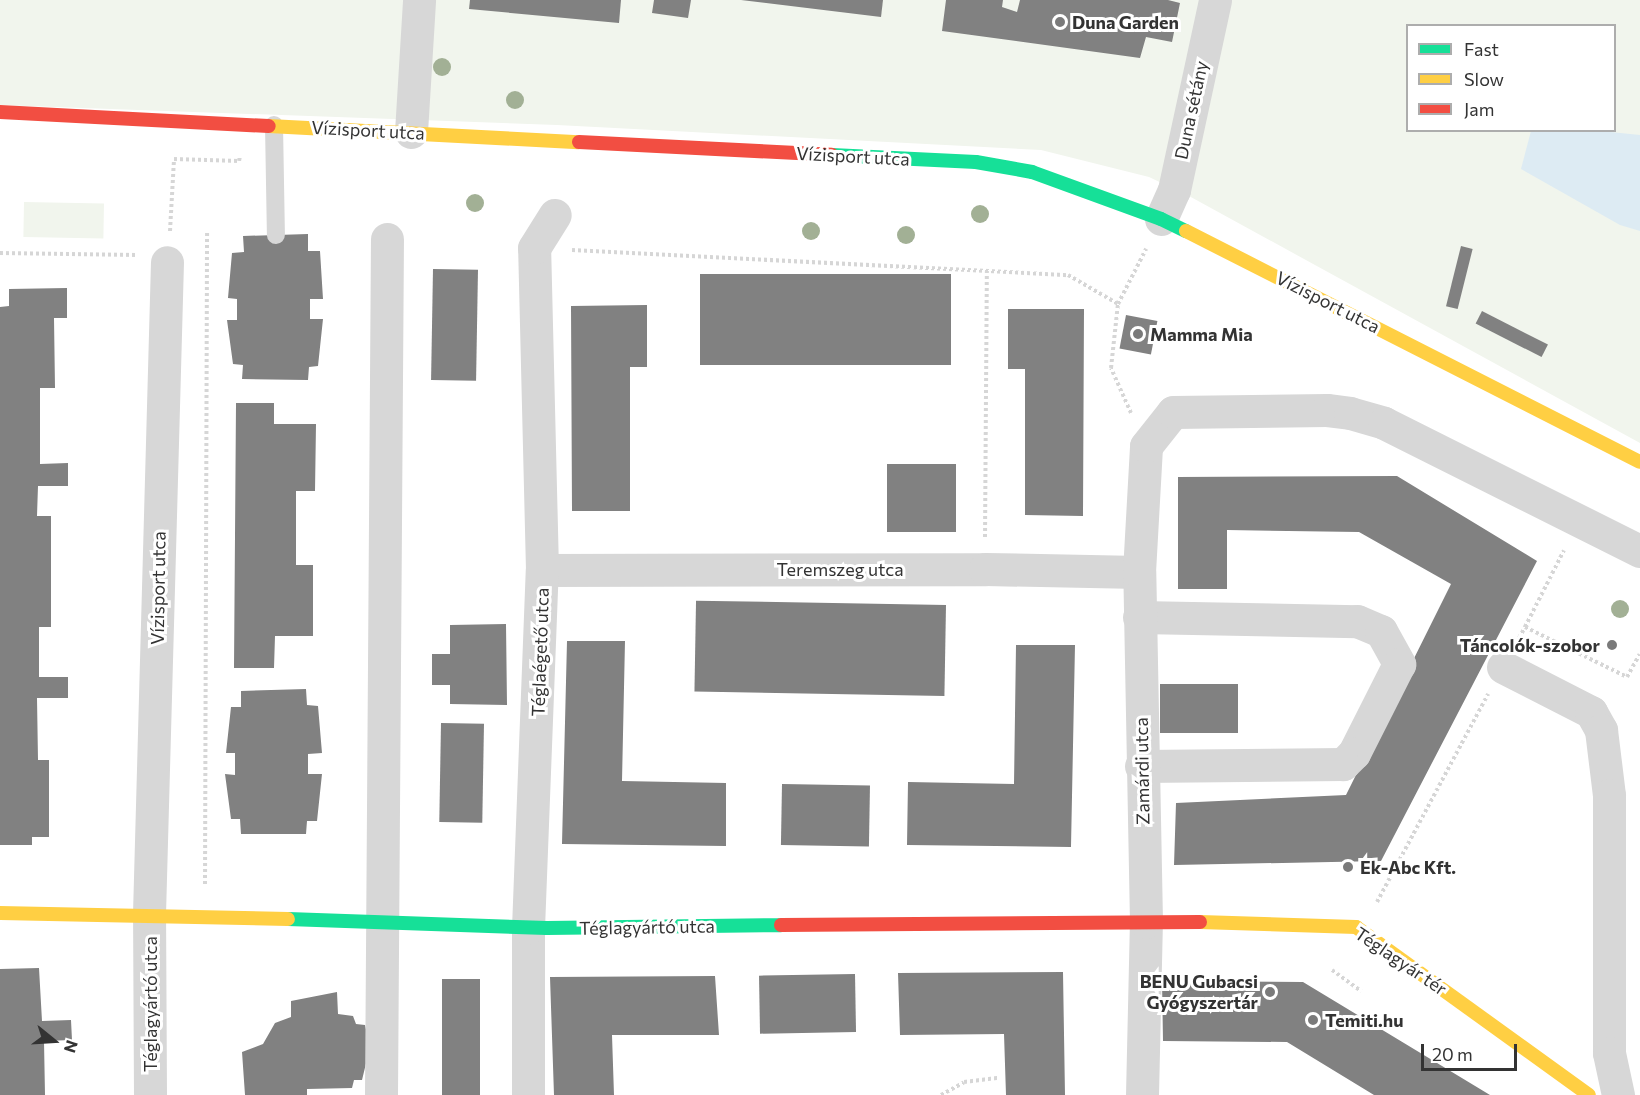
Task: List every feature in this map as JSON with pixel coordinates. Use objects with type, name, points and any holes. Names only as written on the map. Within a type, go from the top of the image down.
[{"type":"street","points":[[411,132],[419,0]]},
{"type":"street","name":"Duna sétány","points":[[1161,219],[1174,190],[1215,0]]},
{"type":"street","name":"Vízisport utca","points":[[0,112],[976,162],[1032,172],[1161,219],[1640,462]]},
{"type":"street","points":[[534,248],[555,215]]},
{"type":"street","points":[[381,1095],[387,239]]},
{"type":"street","name":"Téglaégető utca","points":[[528,1095],[528,928],[542,570],[534,248]]},
{"type":"street","name":"Vízisport utca","points":[[149,914],[167,262]]},
{"type":"street","points":[[1146,446],[1173,412],[1327,410],[1350,413],[1384,423],[1640,551]]},
{"type":"street","name":"Zamárdi utca","points":[[1142,1095],[1146,922],[1141,766],[1139,572],[1146,446]]},
{"type":"street","name":"Teremszeg utca","points":[[542,570],[985,569],[1139,572]]},
{"type":"street","points":[[1139,617],[1357,621],[1381,631],[1399,663],[1354,753],[1343,764],[1141,766]]},
{"type":"street","points":[[1503,667],[1591,712],[1601,730],[1609,795],[1609,1053],[1618,1095]]},
{"type":"street","name":"Téglagyártó utca","points":[[0,913],[149,914],[528,928],[1146,922]]},
{"type":"street","name":"Téglagyártó utca","points":[[149,914],[150,1095]]},
{"type":"street","name":"Téglagyár tér","points":[[1146,922],[1356,927],[1589,1095]]},
{"type":"lane","points":[[274,125],[276,235]]},
{"type":"path","points":[[0,253],[141,255],[167,262],[174,159],[239,161],[241,124]]},
{"type":"path","points":[[205,895],[207,231]]},
{"type":"path","points":[[534,248],[1068,275],[1118,303]]},
{"type":"path","points":[[985,569],[987,271]]},
{"type":"path","points":[[1130,279],[1118,303],[1111,368],[1146,446]]},
{"type":"path","points":[[1525,627],[1554,571]]},
{"type":"path","points":[[1627,677],[1640,654]]},
{"type":"path","points":[[1375,908],[1481,706]]},
{"type":"path","points":[[1332,970],[1361,991]]},
{"type":"path","points":[[941,1095],[964,1082],[999,1078]]},
{"type":"shaded area","points":[[0,0],[1640,0],[1640,443],[1189,196],[1149,177],[1041,150],[557,125],[0,105]]},
{"type":"shaded area","points":[[1531,132],[1611,132],[1640,135],[1640,231],[1620,225],[1521,169]]},
{"type":"shaded area","points":[[24,202],[104,203],[103,238],[23,237]]},
{"type":"building","points":[[470,0],[621,0],[619,23],[469,9]]},
{"type":"building","points":[[654,0],[691,0],[688,18],[652,13]]},
{"type":"building","points":[[741,0],[883,0],[881,17]]},
{"type":"building","name":"Duna Garden","points":[[946,0],[1003,0],[1002,7],[1017,12],[1020,0],[1168,0],[1180,3],[1172,42],[1146,37],[1140,58],[942,31]]},
{"type":"building","points":[[308,234],[308,251],[320,251],[323,299],[310,299],[310,319],[323,319],[318,366],[309,367],[308,380],[242,379],[243,365],[233,364],[227,320],[237,320],[237,299],[228,298],[232,253],[244,252],[243,236]]},
{"type":"building","points":[[1461,246],[1473,249],[1458,309],[1446,306]]},
{"type":"building","points":[[433,269],[478,270],[476,381],[431,380]]},
{"type":"building","points":[[700,274],[951,274],[951,365],[700,365]]},
{"type":"building","points":[[67,288],[67,318],[54,318],[55,388],[40,388],[40,464],[68,463],[68,486],[38,486],[37,516],[51,516],[51,627],[39,627],[39,677],[68,677],[68,698],[37,698],[38,760],[49,760],[49,837],[32,837],[32,845],[0,845],[0,307],[9,306],[9,289]]},
{"type":"building","points":[[647,305],[647,367],[630,367],[630,511],[572,511],[571,306]]},
{"type":"building","points":[[1008,309],[1084,309],[1083,516],[1025,515],[1025,369],[1008,369]]},
{"type":"building","points":[[1482,311],[1548,345],[1542,357],[1476,323]]},
{"type":"building","name":"Mamma Mia","points":[[1126,315],[1157,321],[1151,354],[1120,348]]},
{"type":"building","points":[[236,403],[274,403],[274,424],[316,424],[315,491],[296,491],[296,565],[313,565],[313,636],[275,636],[274,668],[234,668]]},
{"type":"building","points":[[887,464],[956,464],[956,532],[887,532]]},
{"type":"building","points":[[1397,476],[1537,561],[1381,861],[1174,865],[1176,803],[1346,795],[1451,584],[1359,532],[1227,530],[1227,589],[1178,589],[1178,477]]},
{"type":"building","points":[[696,601],[946,605],[944,696],[694,692]]},
{"type":"building","points":[[506,624],[507,705],[450,704],[450,685],[432,685],[432,654],[450,654],[450,625]]},
{"type":"building","points":[[567,641],[625,641],[622,781],[726,783],[726,846],[562,844]]},
{"type":"building","points":[[1016,645],[1075,645],[1071,847],[907,845],[908,782],[1014,784]]},
{"type":"building","points":[[1160,684],[1238,684],[1238,733],[1160,733]]},
{"type":"building","points":[[306,689],[307,705],[318,706],[322,753],[308,754],[308,774],[322,774],[317,821],[307,821],[306,834],[241,834],[240,819],[231,819],[225,774],[235,775],[235,753],[226,753],[231,707],[241,707],[241,691]]},
{"type":"building","points":[[441,723],[484,724],[482,823],[439,822]]},
{"type":"building","points":[[782,784],[870,786],[869,847],[781,845]]},
{"type":"building","points":[[39,968],[42,1021],[71,1020],[72,1040],[44,1041],[45,1095],[0,1095],[0,969]]},
{"type":"building","points":[[1063,972],[1065,1095],[1006,1095],[1004,1034],[900,1035],[898,973]]},
{"type":"building","points":[[855,974],[856,1032],[760,1034],[759,976]]},
{"type":"building","points":[[715,976],[719,1035],[612,1035],[614,1095],[554,1095],[550,977]]},
{"type":"building","points":[[442,979],[480,979],[480,1095],[442,1095]]},
{"type":"building","points":[[1162,981],[1303,982],[1490,1095],[1374,1095],[1287,1042],[1163,1041]]},
{"type":"building","points":[[337,992],[338,1014],[353,1016],[356,1024],[365,1025],[370,1047],[362,1080],[354,1080],[352,1088],[307,1089],[307,1095],[245,1095],[242,1052],[263,1044],[275,1023],[291,1017],[291,1001]]},
{"type":"traffic: fast","points":[[832,155],[976,162],[1032,172],[1161,219],[1186,231]]},
{"type":"traffic: fast","points":[[288,919],[547,928],[781,925]]},
{"type":"traffic: slow","points":[[269,126],[579,142]]},
{"type":"traffic: slow","points":[[1186,231],[1640,462]]},
{"type":"traffic: slow","points":[[0,913],[288,919]]},
{"type":"traffic: slow","points":[[1200,922],[1356,927],[1589,1095]]},
{"type":"traffic: jam","points":[[0,112],[269,126]]},
{"type":"traffic: jam","points":[[579,142],[832,155]]},
{"type":"traffic: jam","points":[[781,925],[1200,922]]},
{"type":"place","name":"Duna Garden","points":[[1060,22]]},
{"type":"place","name":"Mamma Mia","points":[[1138,334]]},
{"type":"place","name":"Táncolók-szobor","points":[[1612,645]]},
{"type":"place","name":"Ek-Abc Kft.","points":[[1348,867]]},
{"type":"place","name":"BENU Gubacsi Gyógyszertár","points":[[1270,992]]},
{"type":"place","name":"Temiti.hu","points":[[1313,1020]]}]
